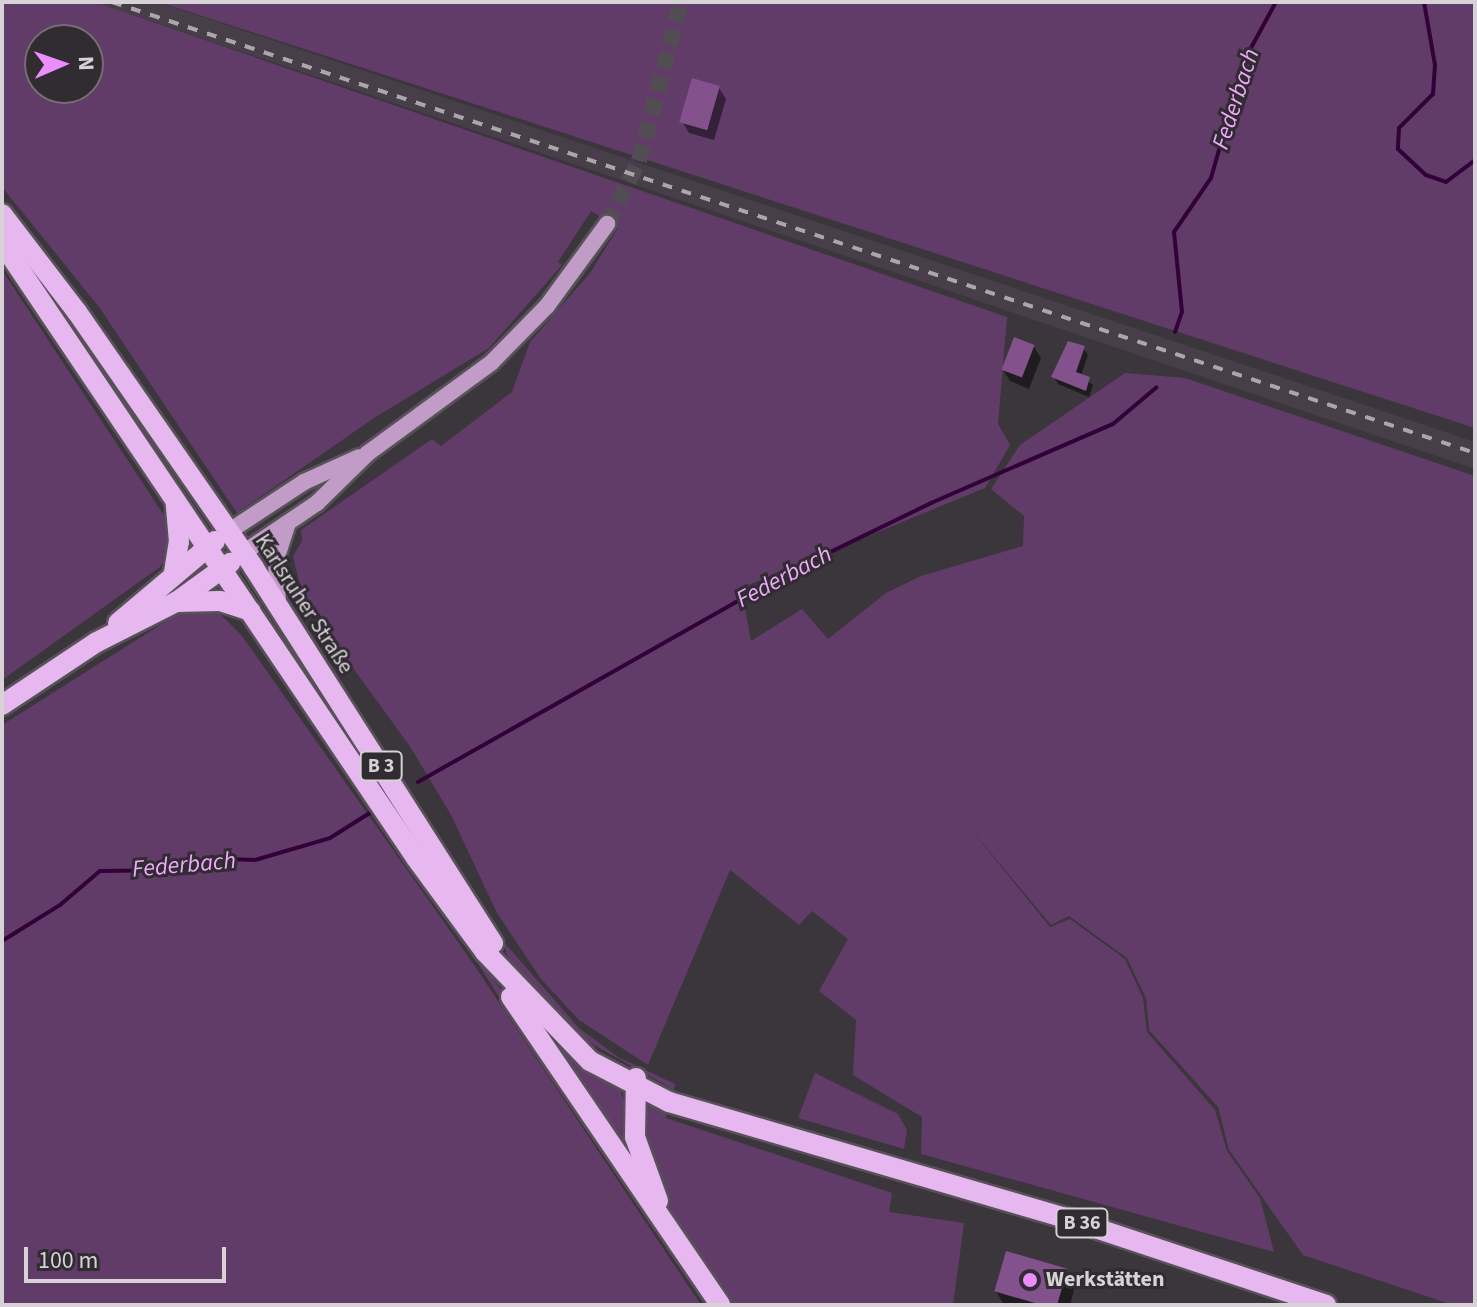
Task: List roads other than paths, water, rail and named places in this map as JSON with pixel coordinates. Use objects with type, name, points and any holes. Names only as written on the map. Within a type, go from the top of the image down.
[{"type":"main road","name":"Karlsruher Straße","points":[[2,214],[77,312],[243,553],[495,946],[561,1023],[635,1082]]},
{"type":"main road","points":[[2,705],[97,642],[176,602],[317,503],[368,453],[459,389],[520,336],[607,224]]},
{"type":"main road","name":"B 3","points":[[2,243],[221,569],[485,952],[720,1305]]},
{"type":"main road","points":[[97,642],[174,572],[228,532],[304,482],[368,453]]},
{"type":"main road","points":[[174,572],[179,542],[175,500]]},
{"type":"main road","points":[[278,606],[276,560],[288,524]]},
{"type":"main road","points":[[176,602],[220,601],[250,611]]},
{"type":"main road","name":"B 36","points":[[485,952],[575,1049],[635,1082],[706,1111],[1068,1219],[1326,1305]]},
{"type":"main road","name":"B 3","points":[[635,1082],[640,1159],[674,1238]]},
{"type":"waterway","name":"Federbach","points":[[1175,332],[1182,312],[1174,232],[1211,178],[1245,59],[1276,2]]},
{"type":"waterway","name":"Federbach","points":[[1424,2],[1435,65],[1433,94],[1399,128],[1398,149],[1426,175],[1446,182],[1475,160]]},
{"type":"waterway","name":"Federbach","points":[[418,782],[787,573],[931,503],[1113,424],[1157,387]]},
{"type":"waterway","name":"Federbach","points":[[2,941],[60,905],[100,871],[174,870],[229,859],[255,860],[330,838],[376,809]]},
{"type":"tunnel","points":[[607,224],[639,161],[681,2]]},
{"type":"railway","points":[[112,2],[1475,453]]},
{"type":"place","name":"Werkstätten","points":[[1030,1280]]}]
